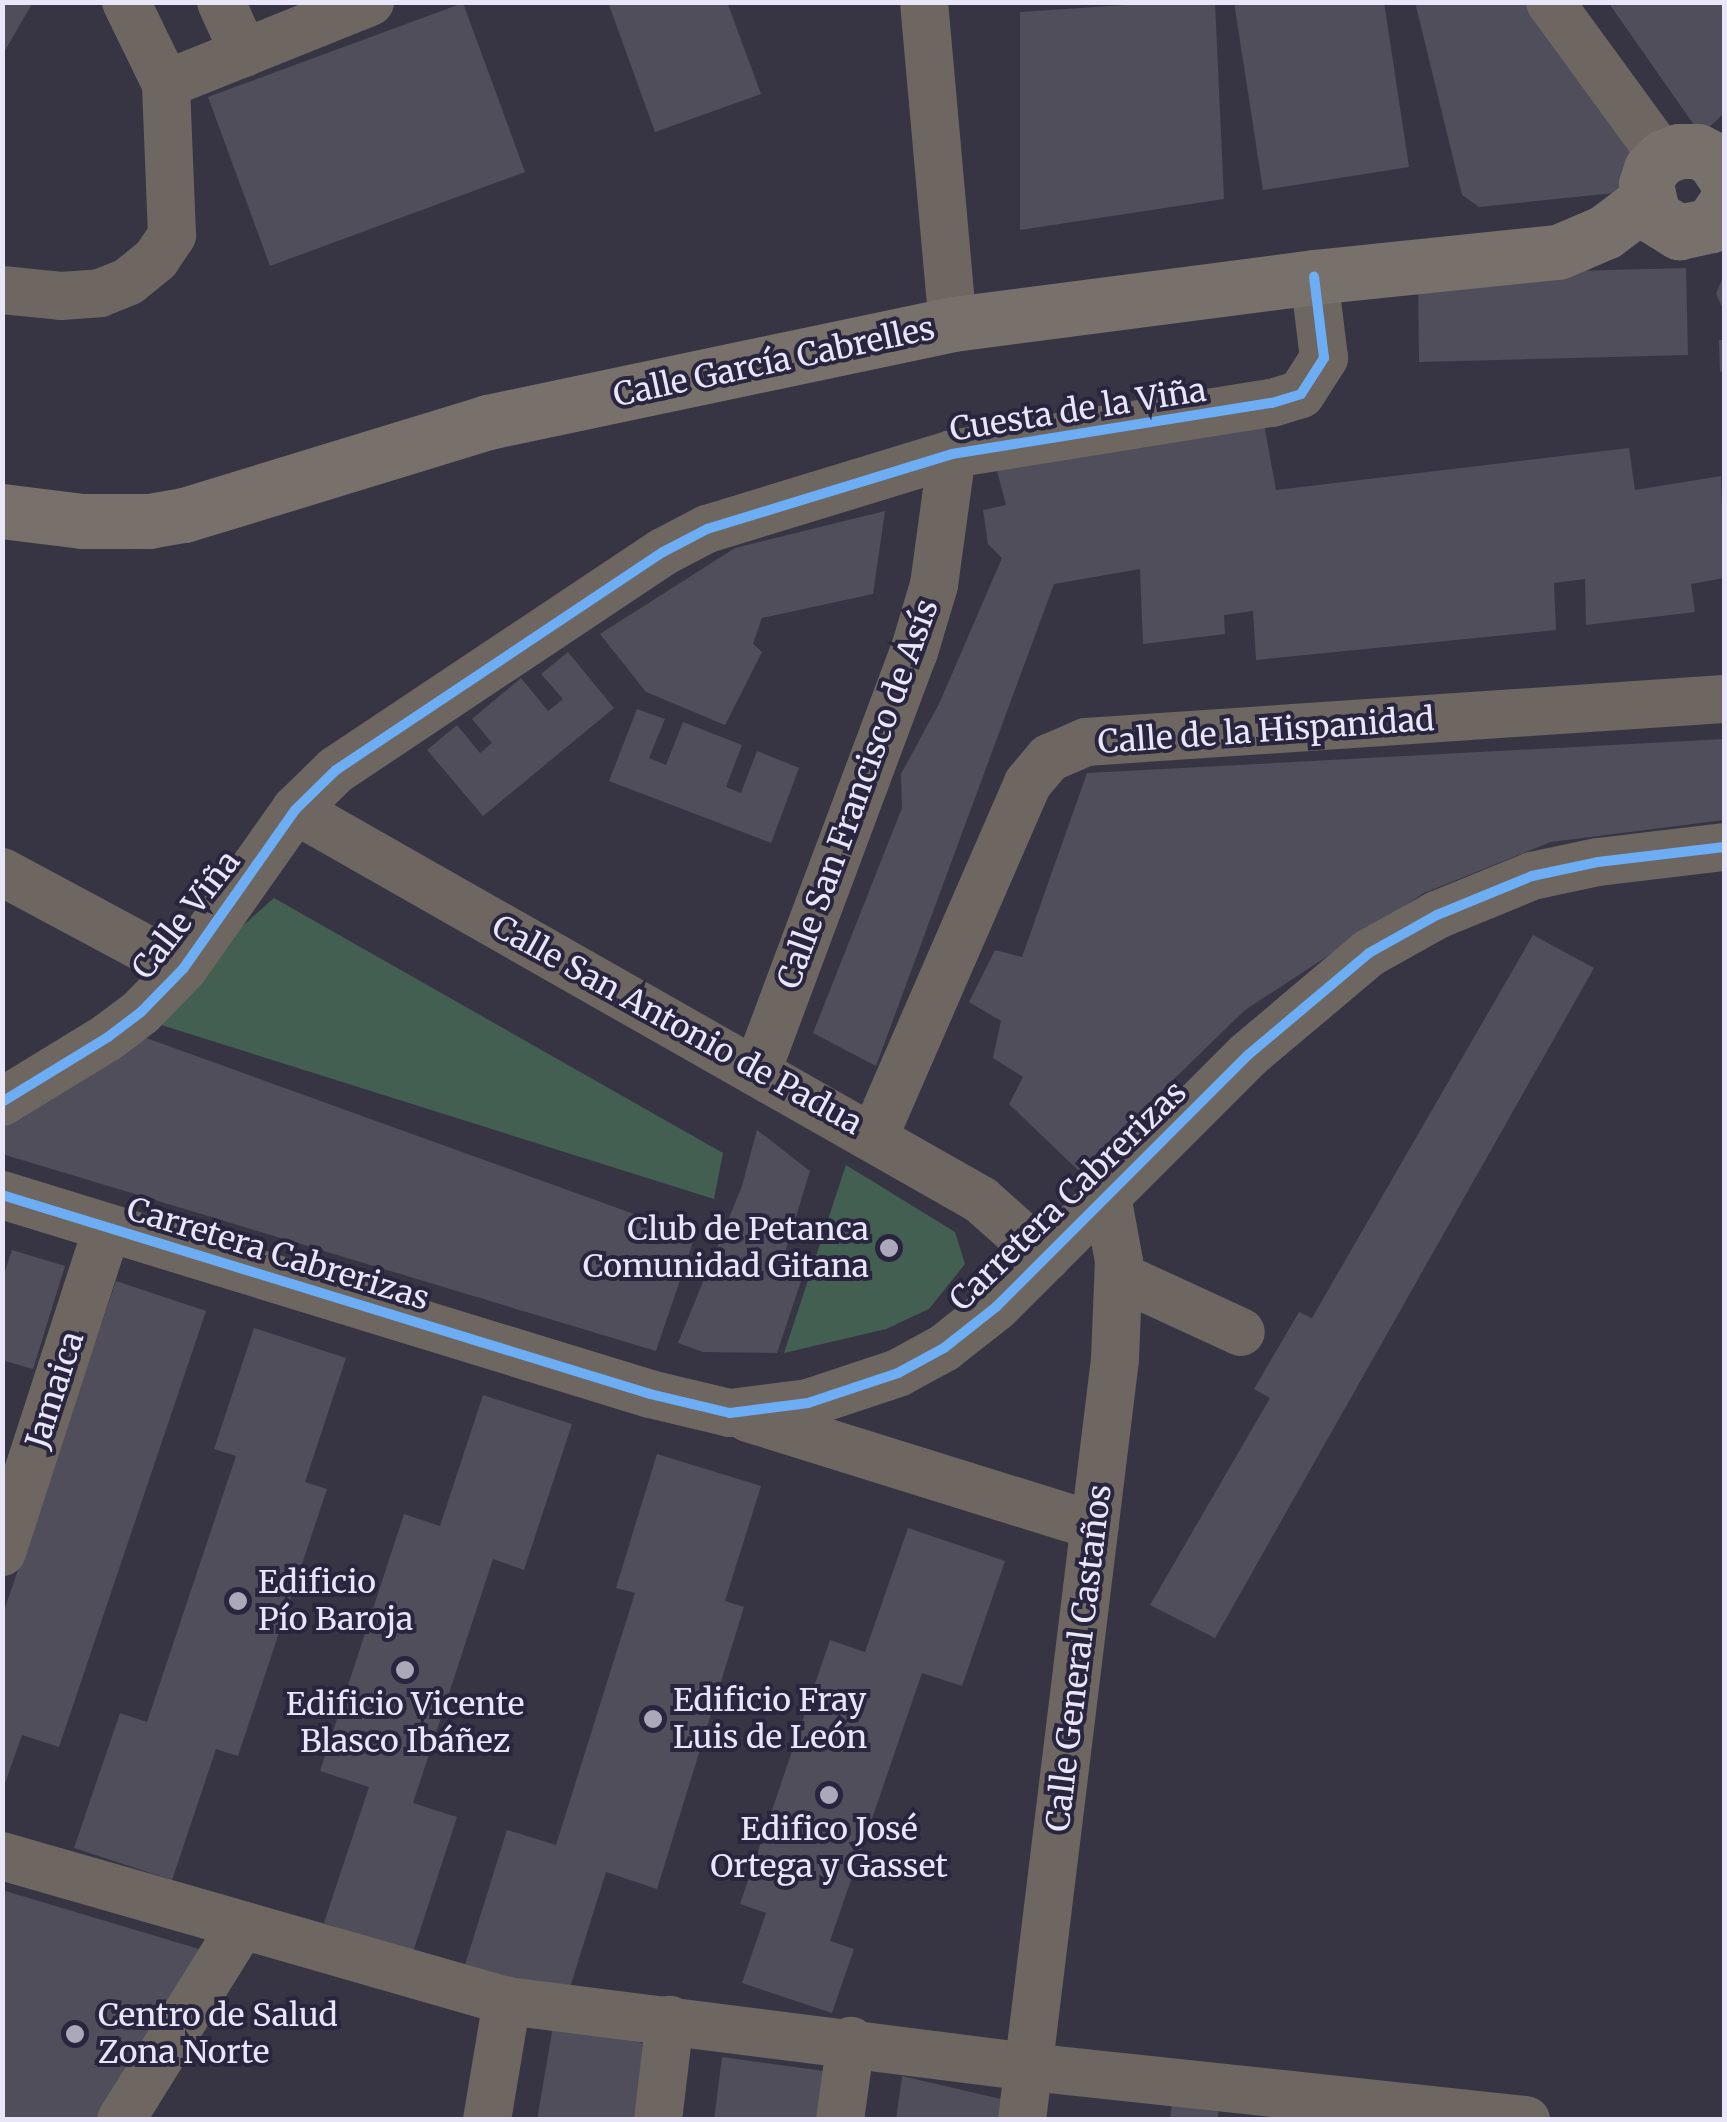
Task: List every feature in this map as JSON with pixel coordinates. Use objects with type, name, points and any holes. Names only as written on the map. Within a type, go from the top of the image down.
[{"type":"main road","name":"Calle García Cabrelles","points":[[2,511],[82,521],[149,521],[184,515],[488,422],[953,324],[1314,277],[1558,252],[1589,260],[1621,258],[1652,249],[1700,194]]},
{"type":"street","points":[[2,290],[60,296],[100,294],[129,282],[156,259],[172,235],[166,84],[126,2]]},
{"type":"street","points":[[221,2],[244,53]]},
{"type":"street","points":[[166,84],[244,53],[308,14],[370,2]]},
{"type":"street","points":[[924,2],[953,324]]},
{"type":"street","points":[[1550,2],[1700,194]]},
{"type":"street","name":"Cuesta de la Viña","points":[[295,810],[336,770],[663,552],[708,529],[952,454],[1272,403],[1300,394],[1324,358],[1314,277]]},
{"type":"street","name":"Calle San Francisco de Asís","points":[[757,1071],[914,652],[934,585],[952,454]]},
{"type":"street","name":"Calle de la Hispanidad","points":[[874,1137],[1028,782],[1049,758],[1086,742],[1724,699]]},
{"type":"street","name":"Calle Viña","points":[[2,1102],[108,1037],[184,969],[295,810]]},
{"type":"street","name":"Calle San Antonio de Padua","points":[[295,810],[981,1200],[1046,1258]]},
{"type":"street","name":"Carretera Cabrerizas","points":[[2,1195],[650,1394],[730,1413],[808,1403],[898,1373],[957,1338],[1046,1258],[1248,1055],[1369,953],[1437,915],[1532,876],[1598,862],[1724,847]]},
{"type":"street","name":"Calle Viña","points":[[2,872],[184,969]]},
{"type":"street","name":"Calle General Castaños","points":[[1022,2120],[1115,1359],[1119,1276],[1107,1196]]},
{"type":"street","name":"Jamaica","points":[[2,1552],[107,1228]]},
{"type":"street","points":[[1119,1276],[1242,1332]]},
{"type":"street","points":[[730,1413],[1095,1526]]},
{"type":"street","points":[[2,1856],[507,2001],[1439,2115],[1526,2120]]},
{"type":"street","points":[[122,2120],[242,1925]]},
{"type":"street","points":[[486,2120],[507,2001]]},
{"type":"street","points":[[658,2120],[670,2020]]},
{"type":"street","points":[[840,2120],[851,2042]]},
{"type":"green space","points":[[274,898],[723,1153],[714,1199],[139,1018]]},
{"type":"green space","name":"Club de Petanca Comunidad Gitana","points":[[846,1165],[955,1232],[965,1264],[929,1309],[886,1329],[784,1353]]},
{"type":"building","points":[[2,2],[33,2],[2,56]]},
{"type":"building","points":[[608,2],[727,2],[761,94],[655,132]]},
{"type":"building","points":[[1215,2],[1224,199],[1020,230],[1020,12]]},
{"type":"building","points":[[1234,2],[1384,2],[1409,167],[1263,190]]},
{"type":"building","points":[[1415,2],[1524,2],[1647,168],[1634,191],[1479,207],[1462,195]]},
{"type":"building","points":[[1608,2],[1724,2],[1724,113],[1701,135]]},
{"type":"building","points":[[463,3],[525,172],[270,266],[208,97]]},
{"type":"building","points":[[1686,268],[1688,355],[1419,362],[1418,275]]},
{"type":"building","points":[[1724,274],[1724,311],[1716,294]]},
{"type":"building","points":[[1719,340],[1724,340],[1724,371],[1720,372]]},
{"type":"building","points":[[1264,424],[1276,490],[1629,448],[1635,490],[1721,476],[1724,578],[1691,584],[1695,612],[1586,625],[1585,579],[1554,583],[1556,630],[1256,660],[1253,611],[1224,615],[1225,634],[1143,644],[1140,569],[1054,584],[876,1066],[813,1033],[902,808],[901,774],[939,704],[1002,558],[988,544],[983,510],[1006,505],[995,463]]},
{"type":"building","points":[[885,511],[873,594],[762,618],[753,644],[762,652],[725,725],[646,692],[600,634],[735,548]]},
{"type":"building","points":[[568,652],[614,708],[483,816],[427,750],[457,725],[480,753],[492,743],[472,719],[521,678],[548,711],[563,699],[541,674]]},
{"type":"building","points":[[637,709],[665,719],[649,758],[666,765],[683,722],[742,745],[726,787],[741,793],[757,751],[799,768],[771,843],[609,781]]},
{"type":"building","points":[[1724,739],[1724,820],[1551,842],[1424,893],[1245,1010],[1079,1171],[1009,1104],[1023,1077],[993,1058],[1001,1021],[969,1002],[995,950],[1022,957],[1087,773]]},
{"type":"building","points":[[1533,935],[1594,968],[1215,1638],[1150,1605],[1270,1398],[1254,1389],[1299,1312],[1312,1318]]},
{"type":"building","points":[[124,1030],[695,1236],[656,1351],[2,1154],[2,1128],[14,1109]]},
{"type":"building","points":[[757,1130],[810,1171],[778,1275],[801,1281],[777,1353],[703,1352],[678,1343],[742,1186]]},
{"type":"building","points":[[12,1250],[65,1266],[33,1369],[2,1360],[2,1280]]},
{"type":"building","points":[[116,1281],[206,1311],[59,1747],[22,1735],[2,1792],[2,1617]]},
{"type":"building","name":"Edificio Pío Baroja","points":[[254,1328],[346,1358],[305,1482],[327,1489],[238,1756],[216,1749],[172,1880],[74,1848],[120,1713],[147,1722],[236,1456],[214,1449]]},
{"type":"building","name":"Edificio Vicente Blasco Ibáñez","points":[[483,1395],[572,1424],[524,1570],[493,1559],[413,1803],[457,1817],[413,1952],[324,1923],[369,1787],[320,1771],[404,1514],[440,1526]]},
{"type":"building","name":"Edificio Fray Luis de León","points":[[657,1454],[761,1486],[725,1601],[744,1607],[657,1889],[606,1872],[567,1997],[465,1965],[507,1830],[556,1845],[635,1593],[616,1588]]},
{"type":"building","name":"Edifico José Ortega y Gasset","points":[[908,1528],[1005,1561],[962,1686],[922,1673],[830,1941],[854,1949],[832,2013],[742,1983],[766,1913],[740,1904],[830,1640],[865,1652]]},
{"type":"building","name":"Centro de Salud Zona Norte","points":[[2,1890],[199,1949],[97,2120],[2,2120]]},
{"type":"building","points":[[553,2026],[648,2044],[638,2120],[537,2120]]},
{"type":"building","points":[[722,2057],[831,2072],[825,2120],[714,2120]]},
{"type":"building","points":[[902,2076],[1005,2100],[1003,2120],[896,2120]]},
{"type":"building","points":[[1172,2102],[1219,2109],[1217,2120],[1170,2120]]},
{"type":"cycle path","points":[[2,1102],[108,1037],[141,1012],[183,969],[295,810],[336,770],[663,552],[707,529],[952,454],[1272,403],[1301,394],[1324,358],[1314,277]]},
{"type":"cycle path","points":[[2,1195],[650,1394],[730,1413],[808,1403],[898,1373],[944,1348],[996,1307],[1248,1055],[1369,953],[1437,915],[1532,876],[1598,862],[1724,847]]},
{"type":"place","name":"Club de Petanca Comunidad Gitana","points":[[889,1248]]},
{"type":"place","name":"Edificio Pío Baroja","points":[[238,1601]]},
{"type":"place","name":"Edificio Vicente Blasco Ibáñez","points":[[405,1670]]},
{"type":"place","name":"Edificio Fray Luis de León","points":[[653,1719]]},
{"type":"place","name":"Edifico José Ortega y Gasset","points":[[829,1795]]},
{"type":"place","name":"Centro de Salud Zona Norte","points":[[75,2034]]}]
